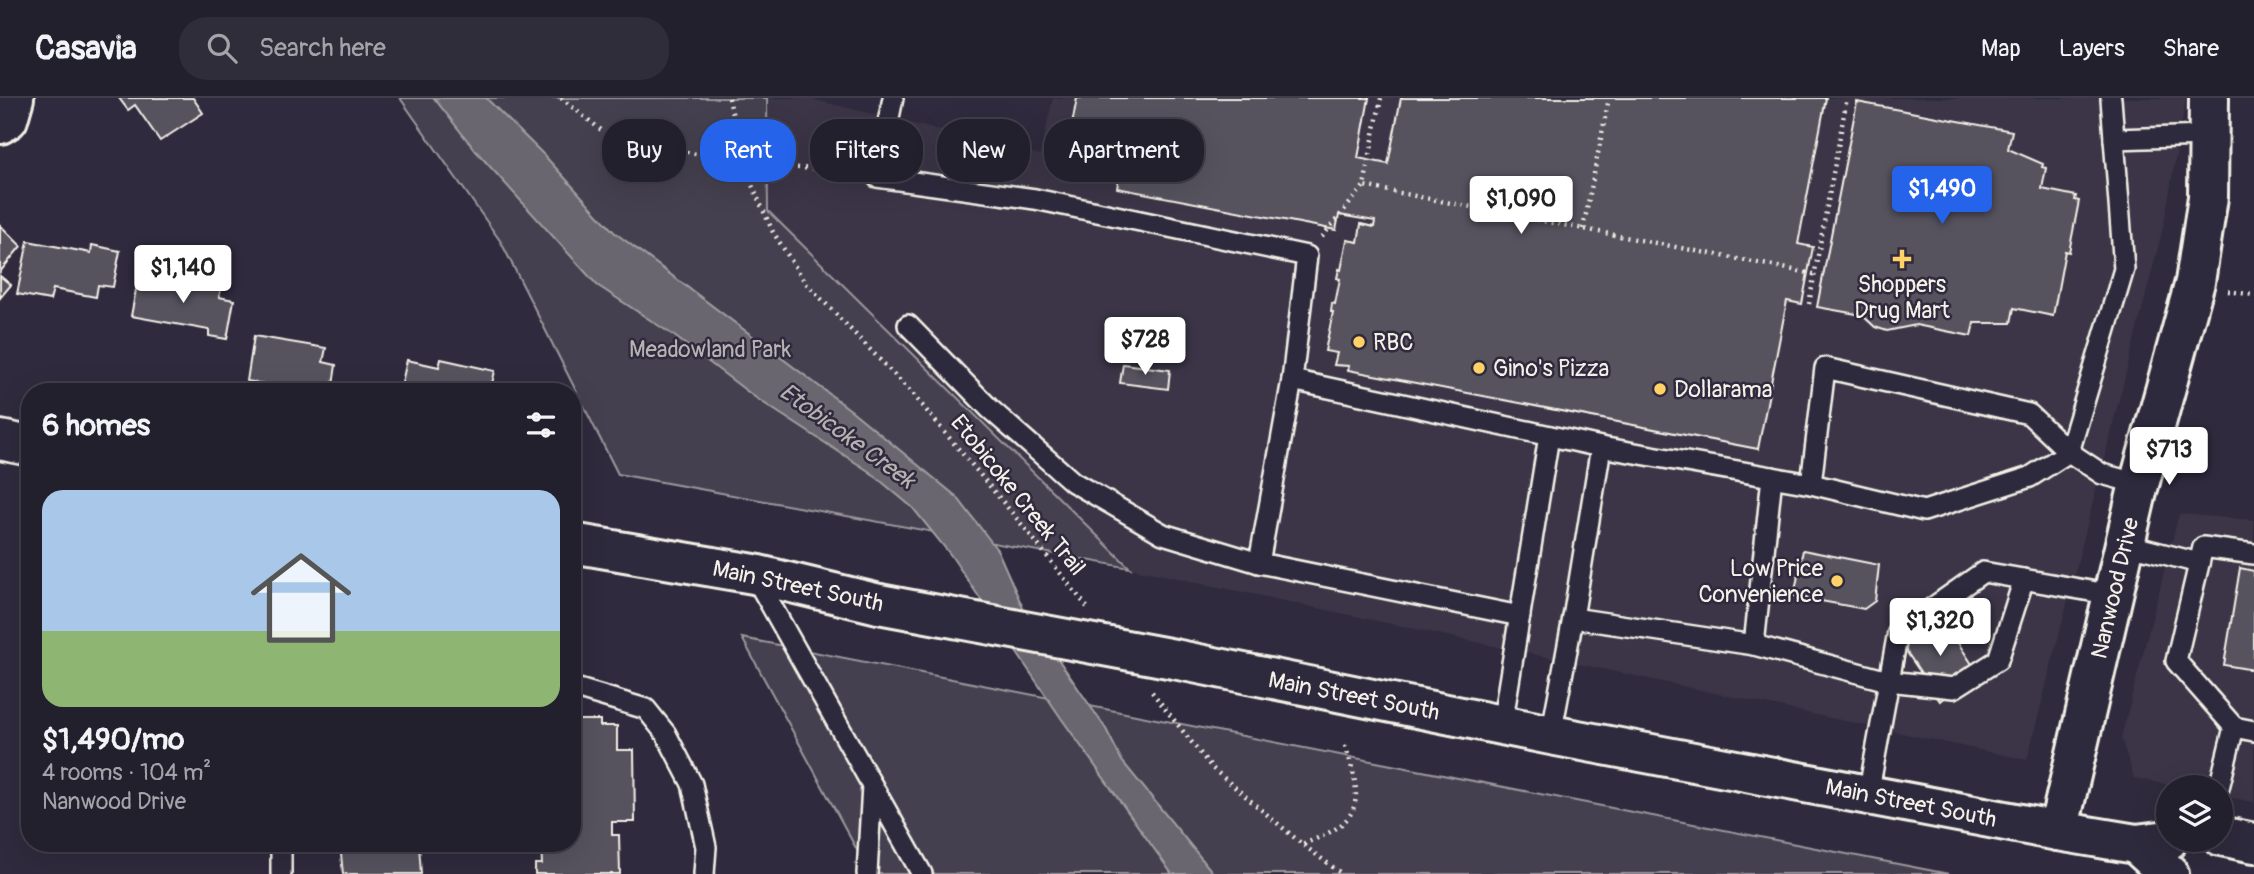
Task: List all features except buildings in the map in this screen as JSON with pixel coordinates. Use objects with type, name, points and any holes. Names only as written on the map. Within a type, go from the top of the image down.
[{"type":"main road","points":[[0,124],[8,118],[14,98]]},
{"type":"main road","name":"Nanwood Drive","points":[[2058,831],[2124,544],[2195,282],[2208,197],[2208,98]]},
{"type":"main road","points":[[0,440],[21,444]]},
{"type":"main road","name":"Main Street South","points":[[581,545],[754,574],[1159,671],[1502,725],[2058,831],[2152,842],[2169,874]]},
{"type":"main road","points":[[2233,839],[2254,843]]},
{"type":"lane","points":[[894,98],[877,177],[1035,199],[1307,256],[1292,380],[1259,563]]},
{"type":"lane","points":[[1292,380],[1601,447],[1811,484],[1924,511],[2030,477],[2069,452],[2124,269],[2114,139],[2108,98]]},
{"type":"lane","points":[[2114,139],[2207,136]]},
{"type":"lane","points":[[908,325],[990,409],[1073,482],[1163,534],[1259,563],[1520,616]]},
{"type":"lane","points":[[1811,484],[1825,368],[2029,414],[2069,452],[2102,474],[2139,484]]},
{"type":"lane","points":[[1502,725],[1549,436]]},
{"type":"lane","points":[[1551,735],[1601,447]]},
{"type":"lane","points":[[1754,645],[1772,477]]},
{"type":"lane","points":[[2124,544],[2199,563]]},
{"type":"lane","points":[[2254,554],[2203,547],[2176,661],[2234,727],[2254,731]]},
{"type":"lane","points":[[1868,795],[1898,632],[1983,572],[2113,595]]},
{"type":"lane","points":[[754,574],[922,874]]},
{"type":"lane","points":[[1573,618],[1754,645],[1888,681],[1954,688],[1997,660],[2024,579]]},
{"type":"lane","points":[[581,690],[646,709],[666,734],[692,784],[706,847],[704,874]]},
{"type":"lane","points":[[2222,775],[2234,727]]},
{"type":"lane","points":[[867,874],[872,785]]},
{"type":"lane","points":[[281,852],[281,874]]},
{"type":"path","points":[[561,98],[606,133],[700,154]]},
{"type":"path","name":"Etobicoke Creek Trail","points":[[729,98],[733,119]]},
{"type":"path","points":[[1307,256],[1364,186],[1381,98]]},
{"type":"path","points":[[1583,229],[1609,98]]},
{"type":"path","points":[[1809,304],[1847,98]]},
{"type":"path","name":"Etobicoke Creek Trail","points":[[751,182],[773,232],[805,282],[911,392],[1028,532],[1095,618]]},
{"type":"path","points":[[1364,186],[1814,274]]},
{"type":"path","points":[[2227,291],[2254,295]]},
{"type":"path","points":[[1159,671],[1212,768],[1342,874]]},
{"type":"path","points":[[1302,844],[1324,836],[1353,811],[1357,791],[1345,745]]},
{"type":"shaded area","points":[[767,98],[807,98],[893,119],[810,119],[810,182],[923,182],[923,126],[937,130],[937,182],[1030,182],[1030,153],[1040,155],[1044,137],[1044,182],[1204,182],[1204,119],[1048,119],[1053,98],[2186,98],[2164,224],[2027,760],[1130,568],[768,211],[768,182],[796,182],[796,119],[767,119]]},
{"type":"shaded area","points":[[2179,514],[2254,520],[2254,802],[2233,798],[2233,775],[2156,775],[2156,782],[2134,778],[2121,738]]},
{"type":"green space","name":"Meadowland Park","points":[[400,98],[767,98],[767,119],[700,119],[700,182],[768,182],[768,211],[1130,568],[618,474],[581,401],[581,383],[572,383],[501,242]]},
{"type":"green space","points":[[742,638],[1949,874],[870,874]]},
{"type":"water","name":"Etobicoke Creek","points":[[434,98],[486,98],[544,155],[614,232],[852,411],[957,497],[998,551],[1023,608],[1106,729],[1122,761],[1214,874],[1172,874],[1061,718],[950,554],[913,508],[870,472],[756,398],[673,335],[597,285],[475,150]]},
{"type":"place","name":"Shoppers Drug Mart","points":[[1902,259]]},
{"type":"place","name":"RBC","points":[[1359,342]]},
{"type":"place","name":"Gino's Pizza","points":[[1479,368]]},
{"type":"place","name":"Dollarama","points":[[1660,389]]},
{"type":"place","name":"Low Price Convenience","points":[[1837,581]]}]
